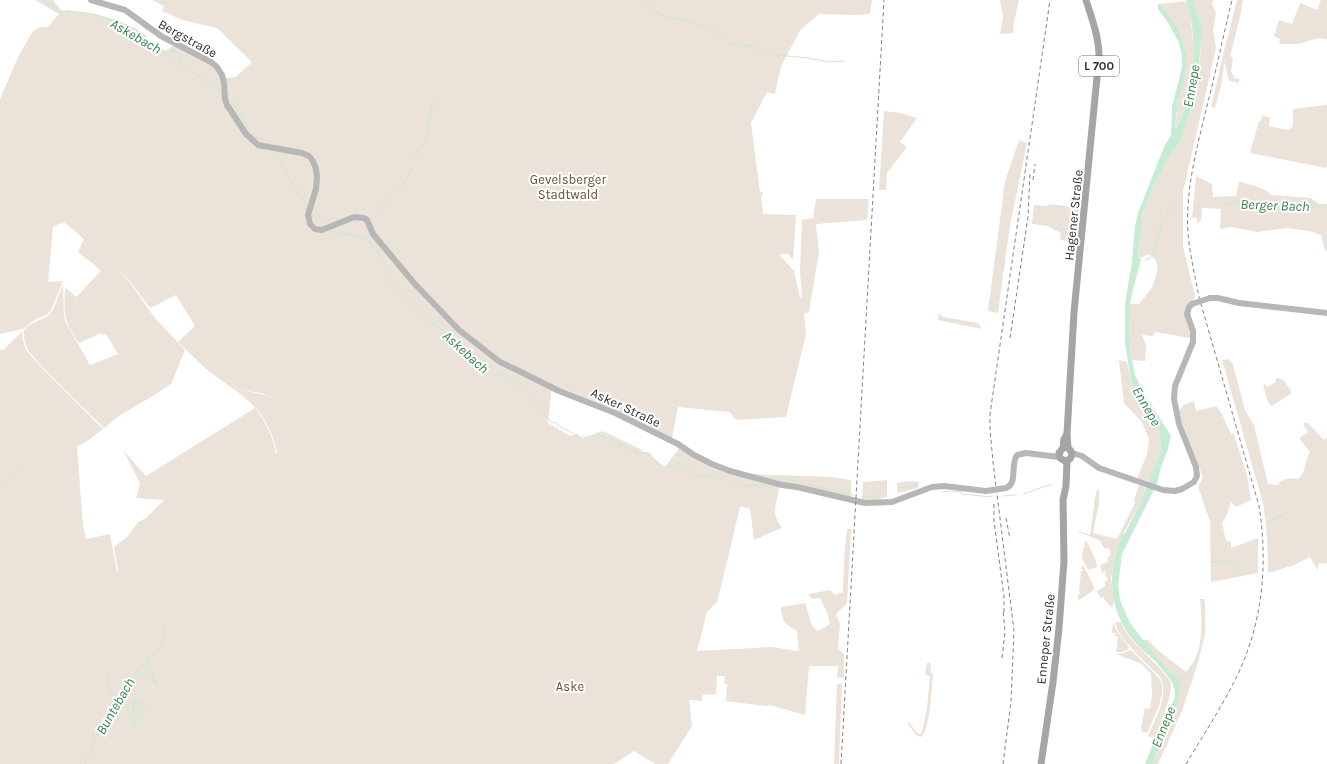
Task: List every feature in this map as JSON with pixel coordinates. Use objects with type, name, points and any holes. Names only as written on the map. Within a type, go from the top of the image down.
[{"type":"main road","name":"Hagener Straße","points":[[1064,516],[1061,493],[1065,455],[1064,439],[1067,434],[1074,312],[1099,57],[1099,46],[1096,31],[1086,0]]},
{"type":"main road","name":"Enneper Straße","points":[[1041,764],[1053,682],[1064,561],[1064,516]]},
{"type":"street","name":"Bergstraße","points":[[91,0],[125,10],[161,36],[211,62],[217,67],[222,75],[227,105],[246,134],[258,145],[302,153]]},
{"type":"street","name":"Asker Straße","points":[[302,153],[309,156],[313,161],[318,177],[308,215],[310,224],[315,229],[322,230],[354,217],[364,218],[367,220],[373,234],[414,284],[459,330],[500,362],[559,391],[593,403],[615,413],[678,444],[694,455],[712,464],[730,471],[782,485],[865,503],[892,502],[932,487],[944,486],[986,491],[1006,488],[1012,485],[1014,479],[1013,463],[1017,455],[1022,453],[1065,455]]},
{"type":"street","points":[[1065,455],[1080,455],[1085,460],[1099,468],[1158,488],[1175,491],[1182,489],[1194,482],[1197,476],[1196,467],[1179,424],[1174,399],[1175,386],[1193,342],[1193,331],[1187,314],[1189,307],[1192,304],[1210,298],[1216,298],[1239,303],[1327,313]]},
{"type":"green space","name":"Gevelsberger Stadtwald","points":[[35,0],[53,0],[63,12],[66,10],[105,16],[114,19],[144,33],[151,43],[165,51],[176,44],[210,63],[225,78],[236,77],[252,62],[217,28],[182,20],[162,11],[164,6],[152,0],[872,0],[870,14],[819,14],[801,29],[781,66],[775,94],[767,92],[751,123],[760,192],[763,192],[761,197],[763,214],[796,215],[793,260],[788,254],[779,254],[794,271],[800,298],[802,297],[800,272],[802,220],[813,218],[816,199],[869,199],[867,220],[816,224],[819,252],[809,312],[804,314],[806,334],[786,417],[736,420],[730,412],[678,407],[672,438],[552,386],[548,423],[570,436],[578,434],[582,439],[603,431],[644,452],[648,452],[665,467],[680,447],[692,455],[779,486],[775,512],[778,522],[782,528],[754,540],[750,508],[740,507],[717,602],[707,612],[697,651],[771,647],[799,651],[797,631],[783,619],[781,607],[805,603],[812,626],[818,631],[830,624],[827,612],[820,598],[812,599],[808,594],[830,590],[835,595],[843,592],[847,529],[851,529],[847,603],[836,614],[840,624],[838,649],[844,654],[844,678],[837,677],[838,666],[809,666],[805,715],[770,705],[767,706],[726,701],[727,684],[724,683],[725,676],[717,676],[716,694],[702,695],[702,701],[689,700],[692,726],[668,764],[655,764],[634,751],[614,764],[0,764],[0,350],[3,350],[23,331],[22,337],[26,350],[43,369],[103,429],[77,447],[83,525],[86,539],[110,534],[117,572],[114,547],[128,536],[138,522],[146,518],[164,500],[136,498],[140,483],[123,450],[146,476],[255,408],[243,396],[206,369],[178,342],[195,326],[176,295],[150,308],[129,280],[113,264],[128,280],[154,317],[185,350],[171,384],[120,415],[104,428],[44,369],[27,349],[24,338],[24,330],[30,324],[49,315],[55,305],[63,283],[64,317],[90,365],[118,354],[106,334],[103,335],[101,333],[79,343],[67,322],[65,310],[65,287],[76,297],[101,271],[78,252],[84,239],[64,222],[53,227],[48,282],[63,281],[52,308],[48,314],[34,320],[23,329],[0,334],[0,99],[18,57],[33,31],[41,27],[48,27],[59,14]],"holes":[[[237,390],[261,393],[274,398]],[[255,408],[263,417],[271,433],[277,453],[276,454],[273,441],[268,430]]]},
{"type":"green space","points":[[1000,0],[1019,0],[1013,33],[1000,34],[1003,17]]},
{"type":"green space","points":[[1193,0],[1213,0],[1212,4],[1216,13],[1213,30],[1216,48],[1183,192],[1183,246],[1195,296],[1194,300],[1189,303],[1190,338],[1155,332],[1153,336],[1142,335],[1146,345],[1145,361],[1132,360],[1129,343],[1130,304],[1139,304],[1152,288],[1158,269],[1156,260],[1149,254],[1140,258],[1138,256],[1141,223],[1146,204],[1153,187],[1172,152],[1179,144],[1192,107],[1197,81],[1202,27]]},
{"type":"green space","points":[[1238,0],[1243,0],[1242,9],[1230,56],[1233,58],[1231,71],[1234,77],[1233,78],[1239,79],[1239,83],[1229,81],[1224,64],[1222,82],[1215,108],[1211,107],[1227,38]]},
{"type":"green space","points":[[1321,0],[1327,0],[1327,39],[1318,38],[1299,44],[1279,44],[1280,39],[1274,36],[1279,20],[1292,24],[1300,3],[1317,10]]},
{"type":"green space","points":[[1186,1],[1192,33],[1193,67],[1187,99],[1175,130],[1185,48],[1168,14],[1160,4]]},
{"type":"green space","points":[[1327,105],[1326,168],[1250,153],[1259,121],[1261,121],[1262,116],[1270,117],[1269,126],[1287,130],[1291,129],[1293,124],[1293,109]]},
{"type":"green space","points":[[884,111],[900,113],[917,118],[900,142],[907,147],[887,173],[886,190],[879,190]]},
{"type":"green space","points":[[1019,140],[1027,143],[1010,225],[998,313],[988,311],[1005,181]]},
{"type":"green space","points":[[1196,176],[1212,184],[1213,197],[1236,196],[1239,181],[1260,188],[1271,195],[1310,198],[1320,204],[1327,204],[1327,250],[1325,251],[1321,235],[1309,231],[1287,228],[1257,232],[1231,227],[1220,229],[1221,209],[1202,208],[1201,221],[1197,223],[1197,218],[1192,218]]},
{"type":"green space","points":[[1049,204],[1079,208],[1076,241],[1060,240],[1061,233],[1047,226],[1032,224],[1034,205],[1048,206]]},
{"type":"green space","points":[[939,313],[943,317],[978,323],[982,329],[938,320]]},
{"type":"green space","points":[[1229,359],[1233,365],[1245,410],[1254,425],[1268,484],[1278,485],[1280,481],[1290,478],[1298,479],[1303,473],[1310,452],[1299,438],[1308,432],[1303,424],[1307,422],[1324,440],[1327,437],[1327,563],[1318,564],[1318,571],[1310,557],[1294,565],[1268,573],[1267,538],[1263,503],[1222,360]]},
{"type":"green space","points":[[1119,360],[1127,362],[1131,381],[1159,430],[1161,448],[1149,482],[1137,479],[1147,454],[1149,439],[1142,422],[1124,403]]},
{"type":"green space","points":[[1278,378],[1284,380],[1292,393],[1272,406],[1269,404],[1263,386],[1265,384],[1267,387],[1276,382],[1275,379]]},
{"type":"green space","points":[[1194,401],[1196,411],[1216,406],[1221,412],[1231,434],[1234,434],[1247,476],[1251,500],[1236,507],[1231,502],[1222,523],[1226,541],[1231,542],[1231,548],[1258,538],[1258,573],[1211,582],[1210,521],[1198,487],[1203,477],[1178,411],[1184,405]]},
{"type":"green space","points":[[750,474],[832,477],[851,480],[851,500]]},
{"type":"green space","points":[[887,480],[887,497],[871,501],[862,500],[863,482]]},
{"type":"green space","points":[[908,481],[919,482],[918,488],[897,493],[897,483]]},
{"type":"green space","points":[[1139,485],[1145,487],[1146,489],[1140,504],[1120,539],[1115,555],[1111,579],[1114,602],[1112,608],[1104,597],[1100,598],[1097,591],[1106,586],[1104,582],[1108,580],[1105,574],[1106,572],[1104,571],[1102,573],[1100,565],[1108,562],[1107,558],[1111,555],[1109,548],[1105,549],[1099,540],[1078,531],[1090,535],[1095,498],[1097,490],[1099,490],[1099,503],[1093,533],[1117,539],[1135,503],[1134,501]]},
{"type":"green space","points":[[1085,541],[1087,542],[1096,561],[1097,567],[1088,570],[1082,558],[1083,548],[1085,548]]},
{"type":"green space","points":[[1083,565],[1093,584],[1094,590],[1078,601],[1078,594],[1080,594],[1081,571],[1083,571],[1083,569],[1081,569]]},
{"type":"green space","points":[[1200,599],[1205,599],[1205,634],[1197,666],[1182,711],[1158,764],[1152,764],[1166,736],[1178,700],[1177,677],[1160,661],[1142,640],[1148,640],[1160,652],[1186,672],[1198,653],[1201,638]]},
{"type":"green space","points":[[1113,622],[1117,631],[1129,647],[1123,652],[1116,652],[1118,636],[1115,636],[1115,633],[1112,633]]},
{"type":"green space","points":[[1115,622],[1121,622],[1131,638],[1165,674],[1171,685],[1171,691],[1167,704],[1154,738],[1148,736],[1158,715],[1162,698],[1163,683],[1160,677],[1127,643],[1117,629]]},
{"type":"green space","points":[[1130,650],[1159,678],[1162,684],[1162,693],[1159,706],[1147,733],[1142,732],[1141,728],[1145,708],[1150,709],[1152,695],[1151,674],[1142,664],[1116,654],[1124,653]]},
{"type":"green space","points":[[927,663],[930,663],[931,673],[933,673],[932,688],[927,726],[921,737],[916,735],[908,724],[909,722],[916,732],[920,734],[922,733],[927,708],[930,676],[925,675]]},
{"type":"green space","points":[[842,683],[839,764],[834,764],[837,684]]},
{"type":"water","name":"Ennepe","points":[[1186,0],[1193,0],[1202,27],[1196,91],[1179,144],[1172,152],[1153,187],[1143,213],[1138,256],[1141,260],[1130,304],[1129,343],[1135,375],[1143,392],[1171,436],[1157,484],[1122,554],[1118,585],[1120,600],[1130,623],[1151,650],[1177,677],[1180,684],[1178,700],[1173,718],[1154,760],[1155,762],[1152,764],[1145,764],[1160,724],[1174,701],[1175,694],[1173,685],[1168,676],[1136,643],[1126,630],[1120,619],[1113,597],[1112,574],[1116,551],[1120,540],[1119,538],[1121,534],[1122,535],[1125,533],[1140,504],[1161,448],[1159,430],[1131,381],[1125,343],[1125,304],[1138,213],[1164,147],[1171,135],[1172,107],[1182,67],[1182,56],[1179,43],[1169,24],[1158,9],[1158,4],[1160,4],[1165,10],[1178,31],[1182,39],[1186,55],[1184,80],[1178,101],[1175,130],[1181,118],[1189,93],[1193,67],[1192,27]]},
{"type":"waterway","name":"Askebach","points":[[42,0],[59,11],[94,14],[121,24],[137,33],[152,45],[163,50],[171,59],[180,63],[196,75],[215,86],[221,93]]},
{"type":"waterway","points":[[641,0],[660,15],[694,23],[718,33],[723,39]]},
{"type":"waterway","points":[[730,43],[750,46],[777,55],[829,62],[845,61]]},
{"type":"waterway","points":[[171,51],[183,55],[180,62]]},
{"type":"waterway","name":"Askebach","points":[[232,101],[255,138],[262,138],[265,141]]},
{"type":"waterway","points":[[414,159],[419,149],[426,141],[434,101]]},
{"type":"waterway","name":"Askebach","points":[[276,154],[301,198],[306,201],[306,206]]},
{"type":"waterway","points":[[376,212],[402,185],[412,167]]},
{"type":"waterway","name":"Berger Bach","points":[[1224,205],[1235,202],[1251,201],[1327,207]]},
{"type":"waterway","name":"Berger Bach","points":[[1145,260],[1149,259],[1153,255],[1161,225],[1165,221],[1171,203]]},
{"type":"waterway","name":"Askebach","points":[[316,214],[325,221]]},
{"type":"waterway","name":"Askebach","points":[[331,232],[359,236],[368,241],[383,258],[393,284],[421,315],[456,340],[458,346],[466,349],[490,374],[502,376],[522,387],[552,423],[555,422],[581,438],[599,434],[636,452],[649,453],[658,464],[663,466],[672,468],[677,464],[683,464],[688,470],[699,476],[710,475],[723,479]]},
{"type":"waterway","points":[[0,485],[21,469],[23,470]]},
{"type":"waterway","name":"Askebach","points":[[776,478],[796,481]]},
{"type":"waterway","name":"Askebach","points":[[733,483],[748,486],[770,486]]},
{"type":"waterway","name":"Askebach","points":[[805,484],[853,495]]},
{"type":"waterway","name":"Askebach","points":[[899,488],[917,485]]},
{"type":"waterway","name":"Askebach","points":[[1023,494],[1052,485]]},
{"type":"waterway","name":"Askebach","points":[[942,492],[951,491],[961,492],[962,494],[992,497]]},
{"type":"waterway","name":"Askebach","points":[[862,497],[874,497],[884,494]]},
{"type":"waterway","name":"Askebach","points":[[1003,496],[1016,495]]},
{"type":"waterway","points":[[1270,521],[1289,512]]},
{"type":"waterway","points":[[1210,562],[1232,562],[1241,575],[1252,571]]},
{"type":"waterway","name":"Buntebach","points":[[85,764],[98,734],[111,718],[117,703],[121,699],[121,692],[138,670],[157,685],[146,660],[158,652],[162,644],[165,625]]},
{"type":"waterway","name":"Buntebach","points":[[140,662],[155,683]]},
{"type":"waterway","points":[[1180,680],[1189,672],[1192,665]]},
{"type":"waterway","points":[[107,674],[110,695],[117,702]]},
{"type":"waterway","points":[[112,718],[126,704],[135,728],[134,701],[149,707]]},
{"type":"waterway","points":[[134,715],[133,703],[141,709],[144,715]]},
{"type":"railway","points":[[841,764],[884,0]]},
{"type":"railway","points":[[1003,764],[1011,702],[1014,631],[993,462],[990,414],[1050,0]]},
{"type":"railway","points":[[1186,764],[1226,697],[1246,654],[1258,613],[1263,570],[1262,527],[1259,506],[1199,297],[1188,234],[1188,200],[1193,166],[1232,0]]},
{"type":"railway","points":[[1033,180],[1035,164]]},
{"type":"railway","points":[[1010,338],[1028,217],[1030,173]]},
{"type":"railway","points":[[994,504],[994,521],[1004,597],[1004,614]]},
{"type":"railway","points":[[1006,518],[1010,539]]},
{"type":"railway","points":[[1002,658],[1005,632],[1003,609]]},
{"type":"park label","name":"Aske","points":[[570,686]]}]
